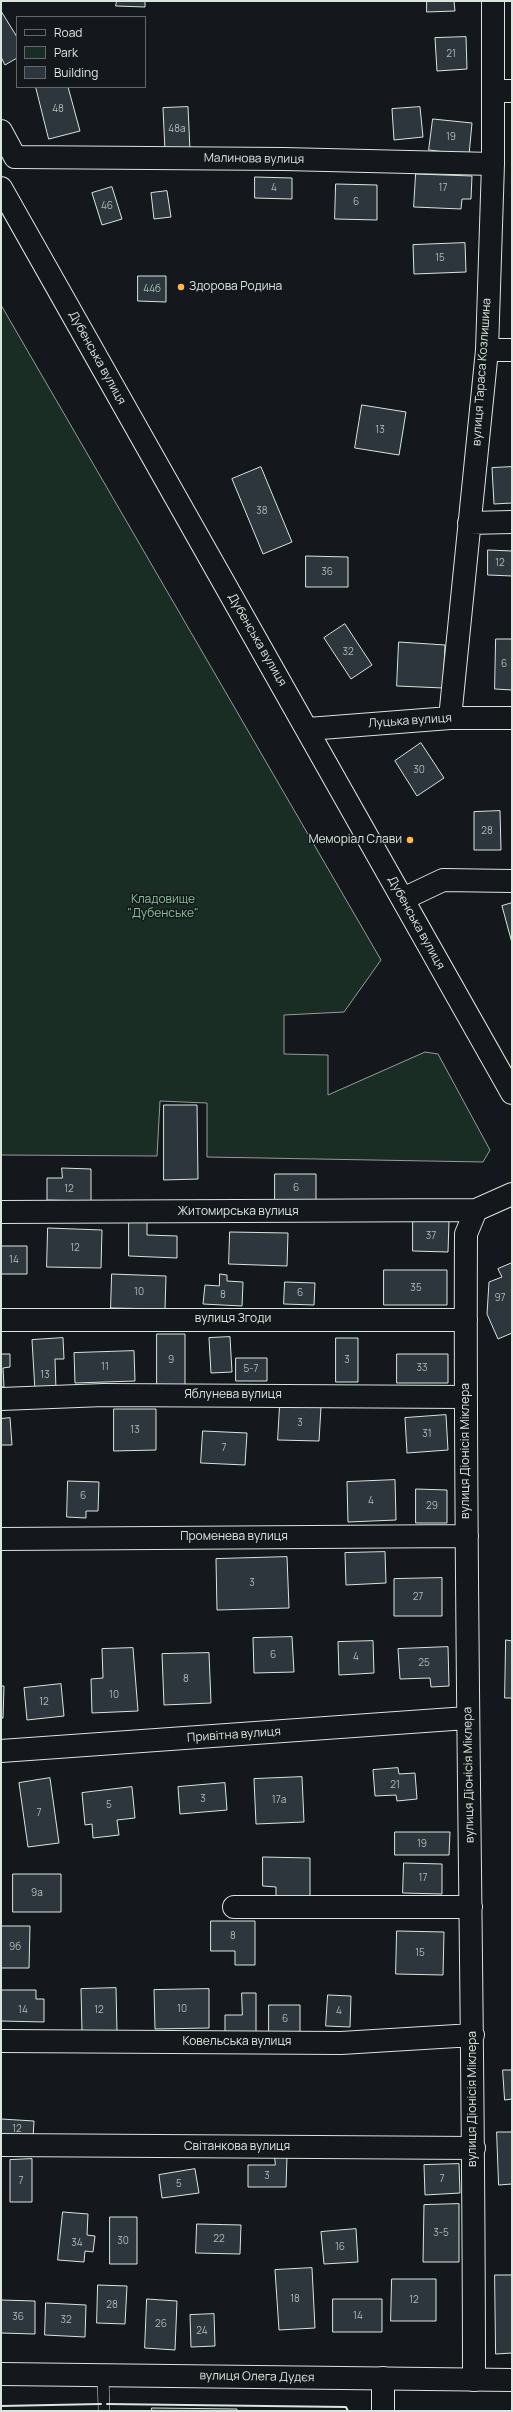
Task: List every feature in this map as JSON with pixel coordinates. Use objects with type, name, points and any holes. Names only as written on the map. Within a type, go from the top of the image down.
[{"type":"street","name":"вулиця Тараса Козлишина","points":[[450,718],[487,350],[493,164],[502,91],[493,1]]},
{"type":"street","name":"Малинова вулиця","points":[[1,131],[15,157],[284,159],[493,164]]},
{"type":"street","name":"Дубенська вулиця","points":[[1,188],[308,729],[512,1093]]},
{"type":"street","points":[[487,350],[512,350]]},
{"type":"street","points":[[469,523],[512,522]]},
{"type":"street","name":"Луцька вулиця","points":[[308,729],[450,718],[512,718]]},
{"type":"street","points":[[403,899],[443,880],[512,881]]},
{"type":"street","points":[[476,1210],[512,1194]]},
{"type":"street","name":"Житомирська вулиця","points":[[1,1212],[476,1210]]},
{"type":"street","name":"вулиця Діонісія Міклера","points":[[474,2380],[473,2035],[466,1536],[466,1234],[476,1210]]},
{"type":"street","name":"вулиця Згоди","points":[[1,1320],[466,1320]]},
{"type":"street","name":"Яблунева вулиця","points":[[1,1399],[104,1395],[466,1397]]},
{"type":"street","name":"Променева вулиця","points":[[1,1539],[466,1536]]},
{"type":"street","name":"Привітна вулиця","points":[[1,1751],[468,1718]]},
{"type":"street","points":[[234,1907],[471,1907]]},
{"type":"street","name":"Ковельська вулиця","points":[[1,2041],[341,2043],[473,2035]]},
{"type":"street","name":"Світанкова вулиця","points":[[1,2145],[474,2148]]},
{"type":"street","name":"вулиця Олега Дудєя","points":[[1,2374],[512,2380]]},
{"type":"street","points":[[383,2378],[383,2411]]},
{"type":"lane","points":[[103,2375],[104,2411]]},
{"type":"green space","name":"Кладовище \"Дубенське\"","points":[[1,305],[381,960],[344,1012],[284,1015],[284,1054],[328,1055],[328,1095],[425,1052],[438,1054],[490,1150],[483,1162],[207,1157],[207,1103],[160,1101],[157,1156],[1,1155]]},
{"type":"building","points":[[117,1],[145,1],[145,7],[116,6]]},
{"type":"building","points":[[427,1],[454,1],[455,11],[427,12]]},
{"type":"building","points":[[1,11],[16,35],[16,59],[5,65],[1,57]]},
{"type":"building","points":[[466,37],[467,69],[437,71],[435,38]]},
{"type":"building","points":[[36,88],[68,88],[80,131],[49,139]]},
{"type":"building","points":[[188,107],[190,150],[165,151],[163,108]]},
{"type":"building","points":[[420,107],[423,137],[394,140],[392,109]]},
{"type":"building","points":[[433,119],[472,123],[469,155],[429,150]]},
{"type":"building","points":[[416,174],[472,176],[471,199],[462,199],[461,209],[414,207]]},
{"type":"building","points":[[255,177],[292,178],[292,199],[255,198]]},
{"type":"building","points":[[336,184],[377,185],[377,220],[335,219]]},
{"type":"building","points":[[112,187],[122,219],[102,225],[92,193]]},
{"type":"building","points":[[167,191],[171,217],[154,219],[151,193]]},
{"type":"building","points":[[465,243],[466,272],[414,274],[413,245]]},
{"type":"building","points":[[138,276],[166,276],[166,302],[138,301]]},
{"type":"building","points":[[362,405],[406,412],[399,455],[355,448]]},
{"type":"building","points":[[261,467],[292,542],[263,554],[232,479]]},
{"type":"building","points":[[512,467],[512,503],[494,504],[492,468]]},
{"type":"building","points":[[488,550],[512,551],[512,576],[488,575]]},
{"type":"building","points":[[306,556],[348,557],[348,587],[306,587]]},
{"type":"building","points":[[345,624],[372,665],[351,679],[324,638]]},
{"type":"building","points":[[496,639],[512,639],[512,690],[495,689]]},
{"type":"building","points":[[399,642],[445,645],[443,688],[397,686]]},
{"type":"building","points":[[421,743],[444,778],[417,796],[395,761]]},
{"type":"building","points":[[500,811],[501,850],[474,850],[474,812]]},
{"type":"building","points":[[512,903],[512,943],[502,906]]},
{"type":"building","points":[[164,1105],[197,1105],[198,1179],[164,1180]]},
{"type":"building","points":[[62,1168],[91,1169],[91,1201],[47,1200],[47,1178],[62,1178]]},
{"type":"building","points":[[275,1174],[316,1174],[316,1201],[275,1202]]},
{"type":"building","points":[[413,1220],[449,1221],[448,1252],[413,1251]]},
{"type":"building","points":[[129,1221],[147,1221],[147,1235],[177,1236],[177,1258],[129,1256]]},
{"type":"building","points":[[48,1228],[102,1230],[101,1268],[47,1267]]},
{"type":"building","points":[[230,1232],[288,1233],[287,1266],[229,1264]]},
{"type":"building","points":[[1,1246],[27,1246],[27,1274],[1,1274]]},
{"type":"building","points":[[512,1263],[512,1333],[498,1339],[487,1314],[489,1282],[502,1277],[498,1269]]},
{"type":"building","points":[[384,1270],[447,1270],[447,1305],[384,1305]]},
{"type":"building","points":[[112,1274],[166,1276],[165,1309],[111,1308]]},
{"type":"building","points":[[220,1274],[227,1275],[227,1281],[243,1282],[242,1306],[203,1304],[205,1285],[219,1286]]},
{"type":"building","points":[[285,1282],[315,1283],[314,1305],[284,1304]]},
{"type":"building","points":[[157,1334],[185,1334],[185,1385],[157,1385]]},
{"type":"building","points":[[230,1337],[232,1372],[211,1373],[209,1338]]},
{"type":"building","points":[[63,1338],[64,1359],[55,1359],[56,1390],[35,1391],[32,1340]]},
{"type":"building","points":[[336,1338],[358,1338],[358,1382],[336,1382]]},
{"type":"building","points":[[134,1351],[135,1381],[75,1383],[74,1353]]},
{"type":"building","points":[[1,1354],[10,1354],[10,1367],[3,1368],[4,1387],[1,1387]]},
{"type":"building","points":[[397,1354],[448,1354],[448,1383],[397,1383]]},
{"type":"building","points":[[236,1358],[267,1358],[267,1381],[236,1381]]},
{"type":"building","points":[[280,1405],[321,1407],[319,1441],[278,1440]]},
{"type":"building","points":[[114,1409],[156,1409],[156,1450],[114,1451]]},
{"type":"building","points":[[446,1415],[448,1450],[407,1453],[405,1418]]},
{"type":"building","points":[[10,1418],[12,1445],[1,1445],[1,1419]]},
{"type":"building","points":[[203,1431],[247,1433],[245,1465],[201,1463]]},
{"type":"building","points":[[395,1480],[396,1520],[348,1522],[347,1482]]},
{"type":"building","points":[[68,1481],[99,1482],[98,1511],[86,1511],[86,1518],[67,1517]]},
{"type":"building","points":[[416,1489],[447,1490],[447,1523],[416,1523]]},
{"type":"building","points":[[385,1552],[386,1583],[346,1585],[345,1553]]},
{"type":"building","points":[[287,1557],[289,1608],[217,1610],[216,1559]]},
{"type":"building","points":[[442,1578],[442,1616],[394,1616],[394,1579]]},
{"type":"building","points":[[292,1637],[294,1672],[254,1673],[253,1638]]},
{"type":"building","points":[[506,1640],[512,1641],[512,1698],[505,1698]]},
{"type":"building","points":[[373,1641],[374,1673],[339,1675],[338,1642]]},
{"type":"building","points":[[448,1647],[449,1686],[431,1687],[430,1678],[400,1679],[398,1649]]},
{"type":"building","points":[[133,1648],[138,1711],[92,1713],[91,1679],[103,1678],[102,1649]]},
{"type":"building","points":[[209,1653],[211,1703],[164,1705],[162,1654]]},
{"type":"building","points":[[61,1684],[64,1716],[27,1720],[24,1688]]},
{"type":"building","points":[[1,1686],[4,1686],[3,1718],[1,1718]]},
{"type":"building","points":[[398,1768],[399,1774],[415,1773],[417,1799],[397,1801],[396,1795],[375,1796],[373,1770]]},
{"type":"building","points":[[302,1777],[304,1822],[256,1824],[254,1779]]},
{"type":"building","points":[[50,1778],[59,1843],[28,1847],[19,1783]]},
{"type":"building","points":[[225,1783],[227,1810],[180,1814],[178,1787]]},
{"type":"building","points":[[132,1787],[135,1818],[117,1820],[119,1835],[93,1838],[92,1824],[85,1825],[82,1793]]},
{"type":"building","points":[[395,1832],[450,1832],[449,1855],[395,1855]]},
{"type":"building","points":[[263,1857],[310,1858],[310,1900],[276,1900],[276,1887],[263,1886]]},
{"type":"building","points":[[404,1863],[442,1864],[442,1894],[403,1893]]},
{"type":"building","points":[[13,1874],[61,1874],[61,1912],[13,1912]]},
{"type":"building","points":[[211,1921],[255,1921],[255,1965],[235,1965],[235,1951],[211,1951]]},
{"type":"building","points":[[1,1926],[30,1926],[29,1968],[1,1968]]},
{"type":"building","points":[[397,1931],[444,1932],[443,1975],[396,1974]]},
{"type":"building","points":[[116,1988],[117,2032],[82,2032],[81,1989]]},
{"type":"building","points":[[209,1989],[209,2028],[155,2029],[154,1990]]},
{"type":"building","points":[[1,1990],[36,1990],[36,1999],[44,1999],[44,2022],[1,2021]]},
{"type":"building","points":[[242,1993],[256,1993],[256,2033],[225,2033],[225,2015],[242,2015]]},
{"type":"building","points":[[328,1995],[351,1996],[350,2027],[326,2026]]},
{"type":"building","points":[[269,2005],[300,2005],[300,2033],[269,2033]]},
{"type":"building","points":[[503,2070],[512,2070],[512,2099],[505,2100]]},
{"type":"building","points":[[1,2119],[34,2121],[33,2138],[1,2137]]},
{"type":"building","points":[[497,2132],[512,2132],[512,2184],[499,2185]]},
{"type":"building","points":[[275,2157],[287,2157],[286,2187],[248,2187],[248,2165],[275,2165]]},
{"type":"building","points":[[32,2159],[32,2202],[10,2202],[10,2160]]},
{"type":"building","points":[[459,2164],[460,2193],[425,2195],[424,2165]]},
{"type":"building","points":[[195,2169],[199,2193],[162,2198],[159,2175]]},
{"type":"building","points":[[459,2204],[459,2262],[423,2262],[424,2205]]},
{"type":"building","points":[[63,2212],[88,2214],[87,2235],[95,2236],[93,2252],[85,2251],[84,2262],[58,2260]]},
{"type":"building","points":[[110,2217],[137,2217],[137,2264],[110,2264]]},
{"type":"building","points":[[197,2224],[241,2225],[240,2254],[196,2253]]},
{"type":"building","points":[[356,2229],[358,2262],[324,2264],[321,2232]]},
{"type":"building","points":[[312,2268],[315,2328],[279,2330],[275,2270]]},
{"type":"building","points":[[495,2275],[512,2275],[512,2353],[496,2354]]},
{"type":"building","points":[[392,2279],[436,2279],[436,2321],[391,2321]]},
{"type":"building","points":[[98,2285],[127,2286],[125,2324],[97,2323]]},
{"type":"building","points":[[147,2299],[177,2301],[175,2350],[145,2348]]},
{"type":"building","points":[[333,2299],[382,2299],[382,2332],[333,2332]]},
{"type":"building","points":[[1,2300],[35,2301],[35,2334],[1,2333]]},
{"type":"building","points":[[46,2303],[86,2305],[85,2337],[45,2335]]},
{"type":"building","points":[[214,2314],[215,2346],[191,2347],[190,2315]]},
{"type":"building","points":[[152,2408],[237,2409],[237,2411],[152,2411]]},
{"type":"wall","points":[[1,2406],[101,2404]]},
{"type":"wall","points":[[107,2404],[346,2407],[348,2411]]},
{"type":"place","name":"Здорова Родина","points":[[181,287]]},
{"type":"place","name":"Меморіал Слави","points":[[410,840]]}]
